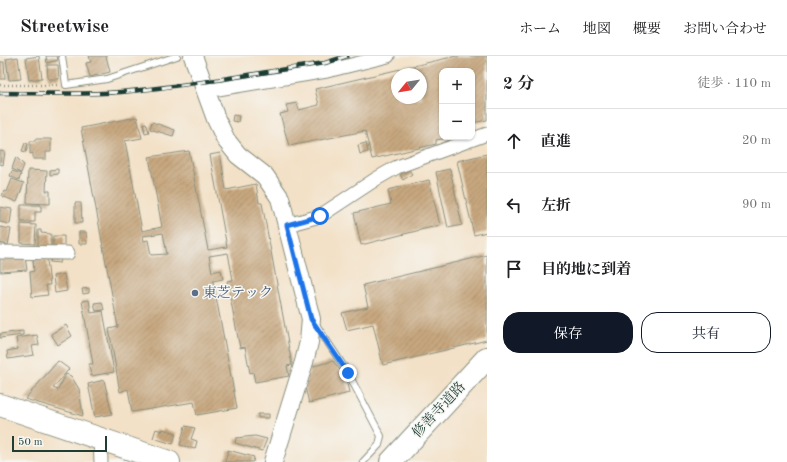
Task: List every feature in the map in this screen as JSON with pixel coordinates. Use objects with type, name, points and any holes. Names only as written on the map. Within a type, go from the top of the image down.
[{"type":"highway","name":"修善寺道路","points":[[391,462],[487,358]]},
{"type":"highway","points":[[2,408],[169,462]]},
{"type":"street","points":[[193,56],[216,119],[226,140],[238,155],[265,176],[276,190],[284,210],[311,319],[309,342],[304,362],[273,462]]},
{"type":"street","points":[[206,91],[327,71],[388,56]]},
{"type":"street","points":[[287,225],[320,216],[397,167],[487,134]]},
{"type":"street","points":[[0,252],[68,253]]},
{"type":"street","points":[[100,439],[101,462]]},
{"type":"lane","points":[[62,56],[66,85],[107,79],[177,56]]},
{"type":"lane","points":[[311,319],[348,373],[381,436],[379,445],[363,462]]},
{"type":"path","points":[[0,84],[66,85]]},
{"type":"building","points":[[39,56],[42,78],[29,80],[26,58]]},
{"type":"building","points":[[46,56],[57,56],[58,60],[47,63]]},
{"type":"building","points":[[89,56],[106,56],[110,72],[90,77],[86,63],[91,62]]},
{"type":"building","points":[[456,56],[487,56],[487,120],[475,122],[475,68],[439,68],[439,140],[436,140],[436,144],[372,159],[365,131],[289,146],[280,114],[288,112],[286,105],[297,103],[299,110],[319,105],[315,89],[391,71],[391,104],[427,104],[427,68],[405,68]]},
{"type":"building","points":[[18,57],[21,79],[9,80],[6,59]]},
{"type":"building","points":[[0,62],[4,62],[5,79],[0,79]]},
{"type":"building","points":[[47,65],[58,65],[59,79],[48,79]]},
{"type":"building","points":[[233,115],[239,116],[238,122],[232,121]]},
{"type":"building","points":[[137,117],[142,138],[125,141],[142,231],[162,227],[149,157],[189,151],[208,250],[227,247],[210,155],[220,153],[226,190],[256,184],[259,203],[262,203],[292,365],[287,366],[289,376],[255,382],[253,372],[250,373],[245,347],[240,348],[227,281],[233,280],[228,253],[209,256],[212,272],[221,270],[223,279],[213,281],[237,408],[197,415],[194,402],[132,412],[128,389],[120,392],[109,329],[118,327],[81,128]],"holes":[[[163,233],[167,254],[151,255],[148,240],[144,241],[143,236]]]},
{"type":"building","points":[[152,122],[175,130],[173,136],[150,129]]},
{"type":"building","points":[[146,123],[149,132],[145,133],[143,124]]},
{"type":"building","points":[[35,139],[51,139],[51,152],[46,152],[46,159],[33,159],[33,153],[30,154],[30,141],[35,141]]},
{"type":"building","points":[[25,143],[28,144],[26,152],[22,151]]},
{"type":"building","points":[[366,143],[368,152],[360,154],[358,145]]},
{"type":"building","points":[[0,151],[5,152],[3,165],[0,164]]},
{"type":"building","points":[[487,154],[487,232],[474,235],[457,161]]},
{"type":"building","points":[[16,157],[24,165],[21,173],[12,169]]},
{"type":"building","points":[[58,169],[58,174],[50,175],[50,170]]},
{"type":"building","points":[[450,169],[462,225],[448,228],[436,172]]},
{"type":"building","points":[[28,170],[47,171],[46,191],[50,191],[50,204],[27,203]]},
{"type":"building","points":[[409,170],[412,174],[403,180],[400,175]]},
{"type":"building","points":[[12,171],[21,174],[19,180],[10,176]]},
{"type":"building","points":[[12,179],[24,183],[17,202],[2,196],[4,191],[7,192]]},
{"type":"building","points":[[429,180],[440,225],[361,245],[354,213],[391,204],[388,190]]},
{"type":"building","points":[[75,203],[81,203],[82,223],[75,223]]},
{"type":"building","points":[[21,205],[41,205],[41,212],[35,212],[35,222],[21,222]]},
{"type":"building","points":[[0,207],[12,209],[10,224],[0,222]]},
{"type":"building","points":[[21,224],[36,225],[35,244],[21,243]]},
{"type":"building","points":[[0,227],[11,229],[8,245],[0,243]]},
{"type":"building","points":[[38,230],[41,230],[41,233],[51,234],[51,248],[38,247]]},
{"type":"building","points":[[79,232],[86,232],[87,244],[79,244]]},
{"type":"building","points":[[53,236],[64,236],[64,248],[53,248]]},
{"type":"building","points":[[487,255],[487,340],[383,365],[373,324],[347,330],[342,313],[368,307],[363,285]]},
{"type":"building","points":[[25,257],[27,270],[0,272],[0,258]]},
{"type":"building","points":[[51,258],[61,259],[60,263],[50,262]]},
{"type":"building","points":[[47,259],[50,285],[46,285],[48,295],[32,297],[30,272],[34,271],[33,260]]},
{"type":"building","points":[[64,274],[67,291],[55,293],[53,276]]},
{"type":"building","points":[[89,288],[89,293],[83,294],[82,289]]},
{"type":"building","points":[[89,300],[91,313],[103,311],[114,372],[91,376],[89,364],[93,364],[82,301]]},
{"type":"building","points":[[102,302],[104,310],[96,311],[94,303]]},
{"type":"building","points":[[66,325],[72,336],[58,345],[51,334]]},
{"type":"building","points":[[23,331],[23,335],[0,338],[0,334]]},
{"type":"building","points":[[37,335],[39,345],[32,346],[34,355],[8,359],[7,351],[18,349],[16,338]]},
{"type":"building","points":[[58,361],[69,369],[53,388],[58,390],[66,374],[71,376],[79,389],[83,416],[25,399]]},
{"type":"building","points":[[333,361],[346,378],[349,393],[309,403],[305,387],[310,367]]},
{"type":"building","points":[[104,380],[112,414],[95,417],[88,384]]},
{"type":"building","points":[[258,414],[269,414],[269,418],[258,418]]},
{"type":"building","points":[[185,426],[195,428],[191,439],[197,441],[195,449],[180,445]]},
{"type":"building","points":[[156,429],[162,431],[163,429],[176,433],[173,444],[153,438]]},
{"type":"building","points":[[255,436],[267,439],[262,451],[235,443],[236,438]]},
{"type":"building","points":[[228,450],[254,457],[253,462],[225,462]]},
{"type":"railway","points":[[0,93],[60,94],[121,92],[198,83],[325,63],[347,56]]},
{"type":"place","name":"東芝テック","points":[[195,293]]},
{"type":"route","points":[[320,216],[287,225],[311,319],[319,328],[348,373]]}]
